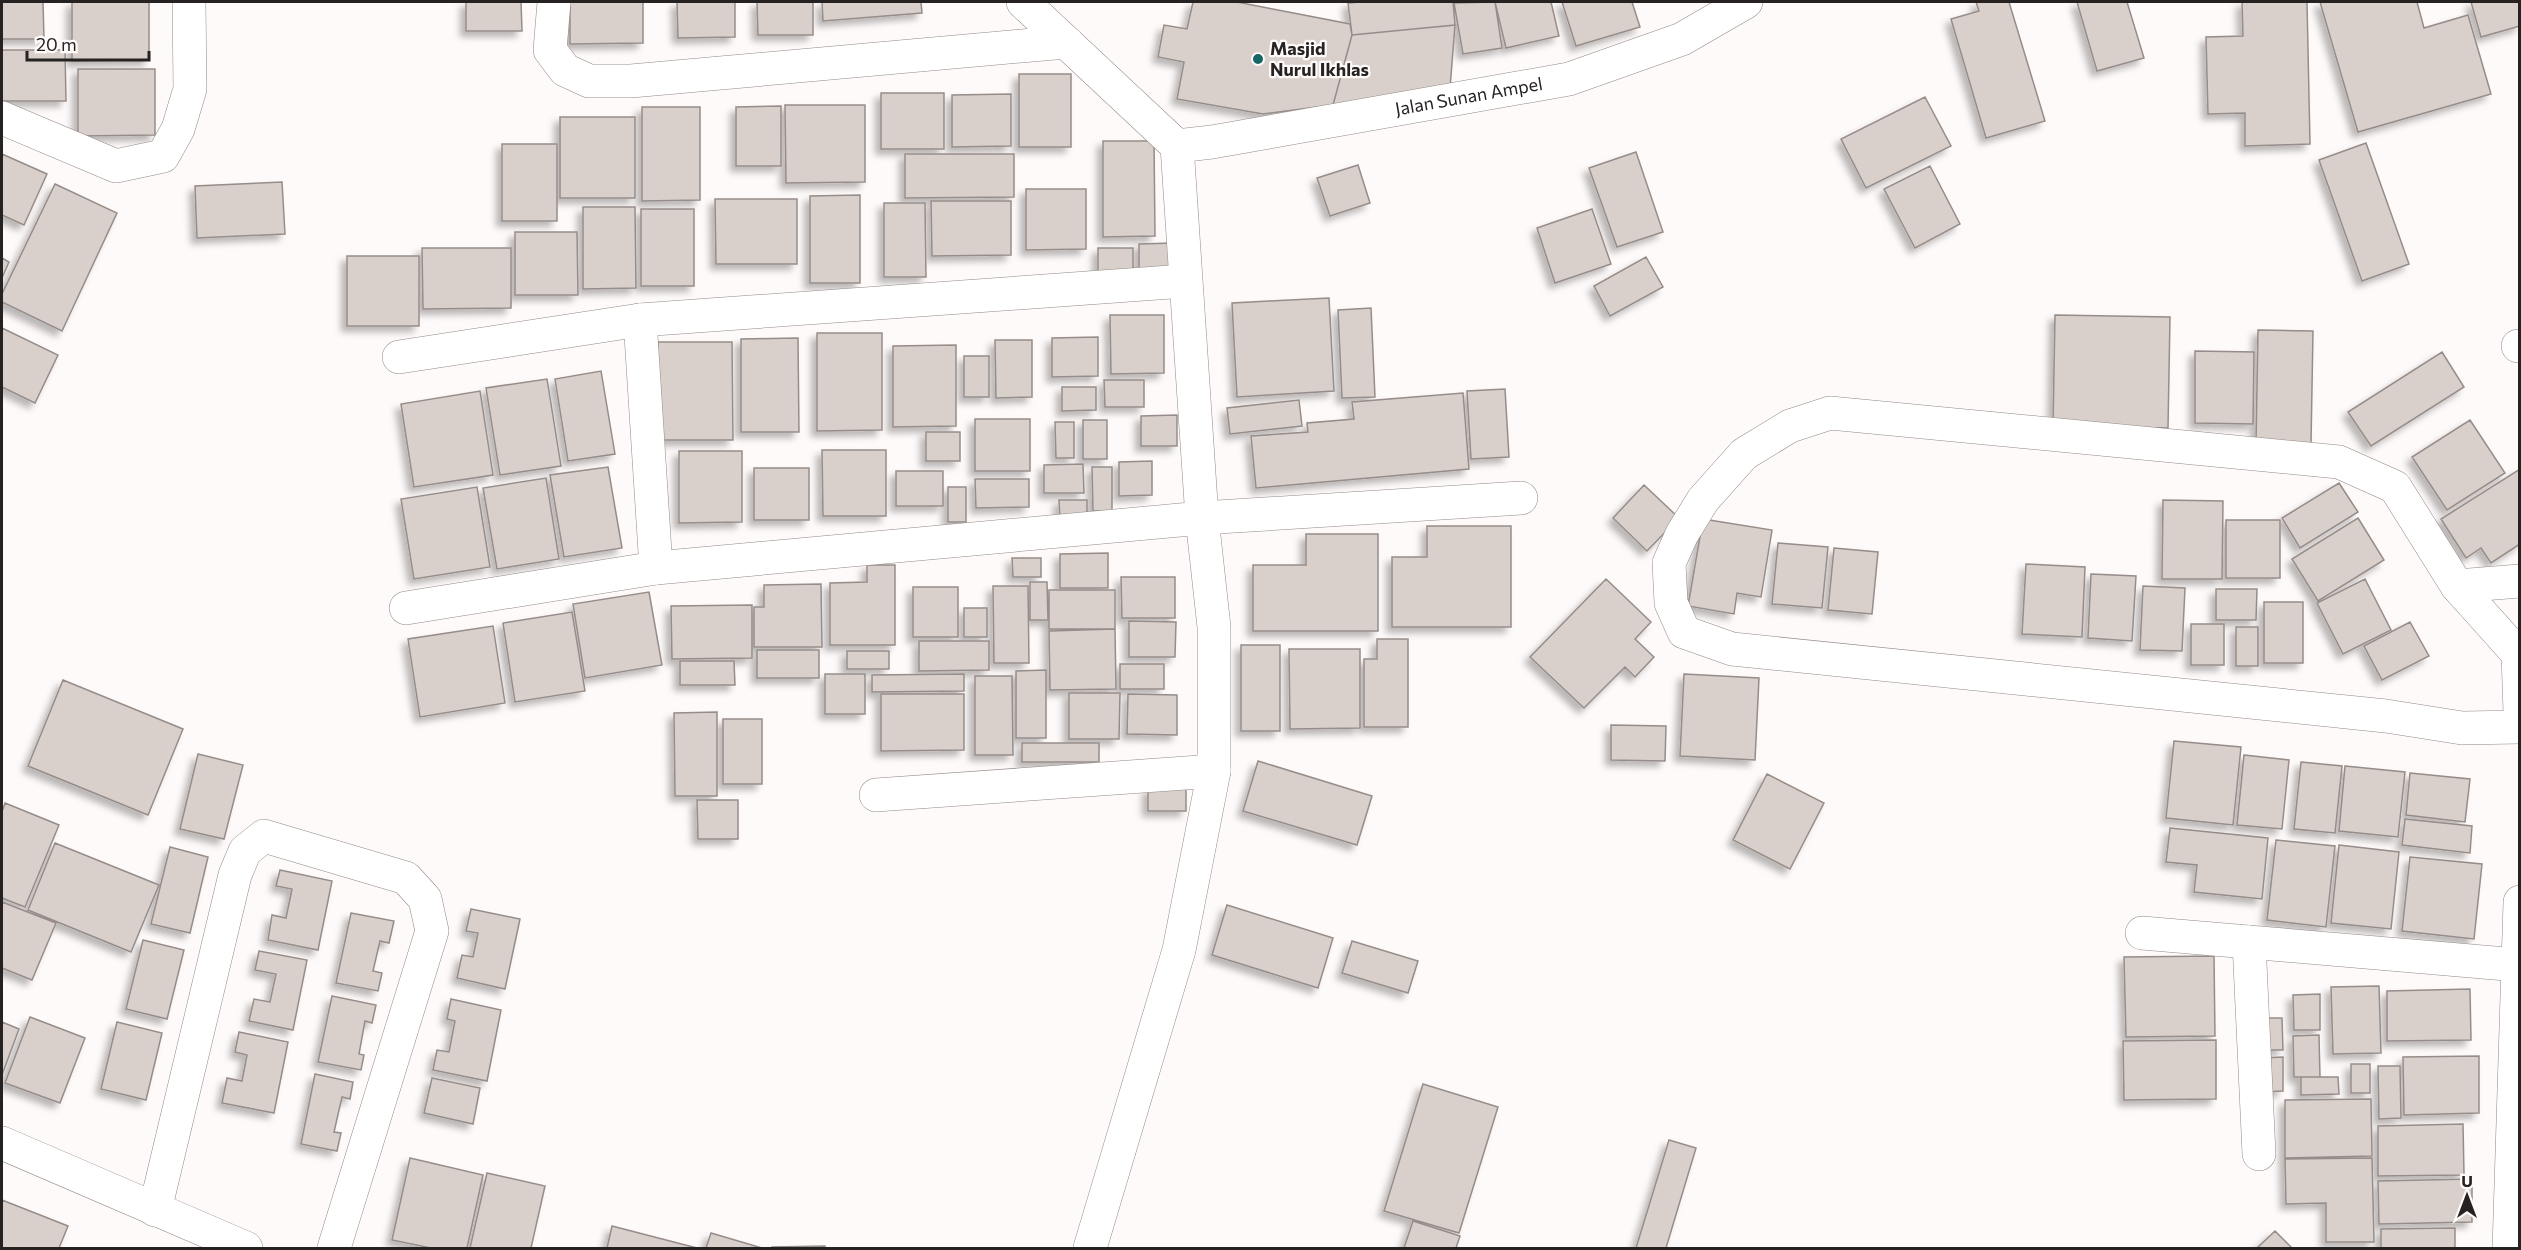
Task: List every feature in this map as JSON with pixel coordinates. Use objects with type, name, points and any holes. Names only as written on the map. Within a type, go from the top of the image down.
[{"type":"street","points":[[2,118],[116,166],[164,156],[178,129],[190,89],[189,2]]},
{"type":"street","points":[[554,2],[550,50],[565,70],[589,81],[631,81],[1066,42]]},
{"type":"street","points":[[1023,2],[1177,146],[1202,518],[1214,627],[1214,771],[1179,950],[1090,1248]]},
{"type":"street","name":"Jalan Sunan Ampel","points":[[1177,146],[1212,142],[1569,79],[1682,39],[1746,2]]},
{"type":"street","points":[[399,357],[640,320],[1185,281]]},
{"type":"street","points":[[640,320],[656,568]]},
{"type":"street","points":[[2520,712],[2519,653],[2457,586],[2395,487],[2339,462],[1830,413],[1790,426],[1744,454],[1703,500],[1682,534],[1669,563],[1671,603],[1684,632],[1732,649],[2386,716],[2462,728],[2520,727]]},
{"type":"street","points":[[406,608],[656,568],[1202,518],[1521,498]]},
{"type":"street","points":[[2457,586],[2520,581]]},
{"type":"street","points":[[876,795],[1214,771]]},
{"type":"street","points":[[155,1210],[235,875],[244,851],[264,836],[406,878],[425,898],[432,932],[334,1248]]},
{"type":"street","points":[[2510,1248],[2520,902]]},
{"type":"street","points":[[2142,933],[2518,965]]},
{"type":"street","points":[[2249,942],[2259,1154]]},
{"type":"street","points":[[2,1143],[246,1248]]},
{"type":"building","points":[[2,2],[43,2],[44,39],[2,39]]},
{"type":"building","points":[[72,2],[149,2],[149,60],[72,61]]},
{"type":"building","points":[[466,2],[521,2],[522,31],[466,31]]},
{"type":"building","points":[[570,2],[643,2],[643,43],[570,44]]},
{"type":"building","points":[[677,2],[735,2],[735,37],[678,38]]},
{"type":"building","points":[[757,2],[813,2],[813,35],[758,35]]},
{"type":"building","points":[[822,2],[921,2],[922,13],[823,21]]},
{"type":"building","name":"Masjid Nurul Ikhlas","points":[[1193,2],[1237,2],[1350,24],[1352,35],[1333,105],[1263,114],[1177,99],[1184,62],[1158,57],[1164,25],[1187,29]]},
{"type":"building","points":[[1453,2],[1455,25],[1352,35],[1348,3]]},
{"type":"building","points":[[1495,2],[1502,48],[1463,54],[1454,3]]},
{"type":"building","points":[[1495,2],[1551,2],[1559,36],[1506,48]]},
{"type":"building","points":[[1562,2],[1632,2],[1640,27],[1576,46]]},
{"type":"building","points":[[1976,2],[2009,2],[2045,121],[1986,138],[1951,19],[1979,11]]},
{"type":"building","points":[[2077,2],[2127,2],[2144,58],[2097,71]]},
{"type":"building","points":[[2242,2],[2307,2],[2310,144],[2245,146],[2245,113],[2208,114],[2206,37],[2243,36]]},
{"type":"building","points":[[2320,2],[2417,2],[2424,28],[2468,15],[2491,94],[2358,132]]},
{"type":"building","points":[[2471,2],[2520,2],[2520,26],[2481,37]]},
{"type":"building","points":[[1455,25],[1450,88],[1333,105],[1352,35]]},
{"type":"building","points":[[2,50],[65,50],[66,101],[2,101]]},
{"type":"building","points":[[78,69],[155,69],[155,135],[78,136]]},
{"type":"building","points":[[1019,74],[1071,74],[1071,147],[1019,147]]},
{"type":"building","points":[[881,93],[944,93],[944,149],[881,149]]},
{"type":"building","points":[[1011,94],[1011,146],[952,147],[952,95]]},
{"type":"building","points":[[1925,97],[1951,146],[1866,188],[1841,139]]},
{"type":"building","points":[[785,105],[865,105],[865,182],[786,183]]},
{"type":"building","points":[[781,106],[781,166],[736,166],[736,107]]},
{"type":"building","points":[[642,107],[700,107],[700,200],[642,201]]},
{"type":"building","points":[[560,117],[635,117],[635,198],[560,198]]},
{"type":"building","points":[[1103,141],[1154,141],[1155,236],[1103,237]]},
{"type":"building","points":[[2366,143],[2409,264],[2362,281],[2319,160]]},
{"type":"building","points":[[502,144],[557,144],[557,221],[502,221]]},
{"type":"building","points":[[1636,152],[1663,232],[1617,247],[1589,168]]},
{"type":"building","points":[[2,154],[47,174],[24,225],[2,215]]},
{"type":"building","points":[[905,154],[1014,154],[1014,197],[905,198]]},
{"type":"building","points":[[1358,165],[1370,203],[1330,216],[1317,178]]},
{"type":"building","points":[[1930,166],[1960,224],[1915,248],[1884,189]]},
{"type":"building","points":[[282,182],[285,234],[197,238],[195,186]]},
{"type":"building","points":[[55,184],[117,213],[62,331],[2,302],[2,294]]},
{"type":"building","points":[[1026,189],[1086,189],[1086,249],[1026,250]]},
{"type":"building","points":[[860,195],[860,283],[810,283],[810,196]]},
{"type":"building","points":[[715,199],[797,199],[797,264],[716,264]]},
{"type":"building","points":[[931,201],[1011,201],[1011,255],[932,256]]},
{"type":"building","points":[[884,203],[925,203],[926,277],[884,277]]},
{"type":"building","points":[[583,207],[635,207],[636,288],[583,289]]},
{"type":"building","points":[[641,209],[694,209],[694,286],[641,286]]},
{"type":"building","points":[[1592,209],[1611,264],[1555,283],[1537,228]]},
{"type":"building","points":[[515,232],[577,232],[578,295],[515,295]]},
{"type":"building","points":[[1173,243],[1173,275],[1139,275],[1139,244]]},
{"type":"building","points":[[422,248],[511,248],[511,308],[423,309]]},
{"type":"building","points":[[1098,248],[1133,248],[1133,277],[1098,277]]},
{"type":"building","points":[[347,256],[419,256],[419,326],[347,326]]},
{"type":"building","points":[[1646,257],[1663,287],[1610,316],[1594,286]]},
{"type":"building","points":[[2,258],[9,262],[2,278]]},
{"type":"building","points":[[1329,298],[1334,391],[1237,397],[1232,303]]},
{"type":"building","points":[[1371,308],[1375,397],[1342,398],[1338,310]]},
{"type":"building","points":[[1110,315],[1164,315],[1164,373],[1111,374]]},
{"type":"building","points":[[2055,315],[2170,317],[2168,428],[2053,426]]},
{"type":"building","points":[[2,328],[58,355],[35,403],[2,387]]},
{"type":"building","points":[[2258,330],[2313,331],[2311,444],[2256,443]]},
{"type":"building","points":[[817,333],[882,333],[882,430],[817,431]]},
{"type":"building","points":[[1098,337],[1098,376],[1052,377],[1052,338]]},
{"type":"building","points":[[798,338],[799,432],[741,432],[741,339]]},
{"type":"building","points":[[995,340],[1032,340],[1032,397],[996,398]]},
{"type":"building","points":[[658,342],[732,342],[733,440],[658,440]]},
{"type":"building","points":[[956,345],[956,426],[893,427],[893,346]]},
{"type":"building","points":[[2195,351],[2254,352],[2253,424],[2195,423]]},
{"type":"building","points":[[2442,352],[2464,387],[2371,446],[2348,412]]},
{"type":"building","points":[[964,356],[989,356],[989,397],[964,397]]},
{"type":"building","points":[[601,371],[615,454],[568,461],[555,379]]},
{"type":"building","points":[[547,379],[561,466],[500,475],[486,388]]},
{"type":"building","points":[[1104,380],[1144,380],[1144,407],[1105,407]]},
{"type":"building","points":[[1062,387],[1096,387],[1096,410],[1062,411]]},
{"type":"building","points":[[1505,389],[1509,457],[1471,459],[1467,391]]},
{"type":"building","points":[[480,391],[493,475],[414,487],[401,404]]},
{"type":"building","points":[[1463,393],[1469,469],[1256,488],[1251,436],[1308,432],[1307,423],[1354,419],[1352,402]]},
{"type":"building","points":[[1299,400],[1302,426],[1230,434],[1227,408]]},
{"type":"building","points":[[1177,415],[1177,446],[1141,446],[1141,416]]},
{"type":"building","points":[[975,419],[1030,419],[1030,471],[975,471]]},
{"type":"building","points":[[1083,420],[1107,420],[1107,459],[1083,459]]},
{"type":"building","points":[[2470,420],[2505,473],[2447,510],[2412,457]]},
{"type":"building","points":[[1055,422],[1074,422],[1074,458],[1056,458]]},
{"type":"building","points":[[926,432],[960,432],[960,461],[926,461]]},
{"type":"building","points":[[822,450],[886,450],[886,516],[823,516]]},
{"type":"building","points":[[679,451],[742,451],[742,522],[679,523]]},
{"type":"building","points":[[1152,461],[1152,495],[1119,496],[1119,462]]},
{"type":"building","points":[[1083,464],[1084,493],[1044,493],[1044,465]]},
{"type":"building","points":[[608,467],[622,548],[564,557],[550,475]]},
{"type":"building","points":[[1092,467],[1112,467],[1112,511],[1093,511]]},
{"type":"building","points":[[754,468],[809,468],[809,520],[754,520]]},
{"type":"building","points":[[2520,469],[2520,544],[2491,563],[2481,548],[2466,558],[2441,519]]},
{"type":"building","points":[[896,471],[943,471],[943,506],[896,506]]},
{"type":"building","points":[[546,478],[559,559],[497,569],[483,488]]},
{"type":"building","points":[[975,479],[1029,479],[1029,507],[976,508]]},
{"type":"building","points":[[2339,483],[2358,512],[2300,548],[2282,518]]},
{"type":"building","points":[[1644,485],[1679,518],[1647,551],[1613,518]]},
{"type":"building","points":[[477,487],[490,567],[414,579],[401,499]]},
{"type":"building","points":[[948,487],[966,487],[966,522],[948,522]]},
{"type":"building","points":[[1059,500],[1087,500],[1087,520],[1060,520]]},
{"type":"building","points":[[2163,500],[2223,501],[2222,579],[2162,579]]},
{"type":"building","points":[[2358,518],[2384,560],[2318,601],[2292,559]]},
{"type":"building","points":[[1703,519],[1772,530],[1761,597],[1737,593],[1734,614],[1688,606]]},
{"type":"building","points":[[2226,520],[2280,520],[2280,578],[2226,578]]},
{"type":"building","points":[[1427,526],[1511,526],[1511,627],[1392,627],[1392,557],[1427,557]]},
{"type":"building","points":[[1306,534],[1378,534],[1378,631],[1253,631],[1253,565],[1306,565]]},
{"type":"building","points":[[1778,543],[1828,547],[1822,608],[1772,604]]},
{"type":"building","points":[[1834,548],[1878,552],[1872,614],[1828,610]]},
{"type":"building","points":[[1108,553],[1108,588],[1060,588],[1060,554]]},
{"type":"building","points":[[1012,558],[1041,558],[1041,577],[1013,577]]},
{"type":"building","points":[[2026,564],[2085,567],[2082,637],[2022,634]]},
{"type":"building","points":[[867,565],[895,565],[895,645],[830,645],[830,583],[867,582]]},
{"type":"building","points":[[2091,574],[2136,576],[2132,641],[2088,638]]},
{"type":"building","points":[[1121,577],[1175,577],[1175,618],[1122,618]]},
{"type":"building","points":[[1606,579],[1651,622],[1635,639],[1654,657],[1635,677],[1625,667],[1584,708],[1530,657]]},
{"type":"building","points":[[2365,579],[2391,630],[2343,654],[2317,603]]},
{"type":"building","points":[[1030,582],[1047,582],[1048,620],[1030,620]]},
{"type":"building","points":[[821,584],[822,647],[754,647],[754,607],[764,607],[764,585]]},
{"type":"building","points":[[993,586],[1028,586],[1029,663],[994,663]]},
{"type":"building","points":[[2143,586],[2185,588],[2182,651],[2140,650]]},
{"type":"building","points":[[913,587],[958,587],[958,637],[913,637]]},
{"type":"building","points":[[2216,589],[2257,589],[2256,620],[2216,620]]},
{"type":"building","points":[[1049,590],[1115,590],[1115,629],[1049,629]]},
{"type":"building","points":[[649,592],[662,665],[585,678],[573,604]]},
{"type":"building","points":[[2264,602],[2303,602],[2303,663],[2264,663]]},
{"type":"building","points":[[752,605],[752,658],[672,659],[671,606]]},
{"type":"building","points":[[964,608],[987,608],[987,637],[964,637]]},
{"type":"building","points":[[572,612],[585,691],[515,702],[503,623]]},
{"type":"building","points":[[1129,621],[1176,622],[1175,657],[1129,657]]},
{"type":"building","points":[[2410,622],[2429,656],[2382,680],[2364,646]]},
{"type":"building","points":[[2191,624],[2224,624],[2224,665],[2191,665]]},
{"type":"building","points":[[493,626],[505,703],[420,717],[408,639]]},
{"type":"building","points":[[2236,627],[2258,627],[2258,666],[2236,666]]},
{"type":"building","points":[[1115,629],[1116,689],[1050,690],[1049,631]]},
{"type":"building","points":[[1377,639],[1408,639],[1408,727],[1364,727],[1364,659],[1377,659]]},
{"type":"building","points":[[919,641],[989,641],[989,670],[919,671]]},
{"type":"building","points":[[1241,645],[1280,645],[1280,731],[1241,731]]},
{"type":"building","points":[[1289,649],[1360,649],[1360,728],[1290,729]]},
{"type":"building","points":[[757,650],[819,650],[819,678],[757,678]]},
{"type":"building","points":[[847,651],[889,651],[889,669],[847,669]]},
{"type":"building","points":[[680,661],[734,661],[735,685],[680,685]]},
{"type":"building","points":[[1120,664],[1164,664],[1164,689],[1120,689]]},
{"type":"building","points":[[1046,670],[1046,738],[1016,738],[1016,671]]},
{"type":"building","points":[[825,674],[865,674],[865,714],[825,714]]},
{"type":"building","points":[[964,674],[964,691],[872,692],[872,675]]},
{"type":"building","points":[[1684,674],[1759,678],[1755,760],[1680,756]]},
{"type":"building","points":[[975,676],[1012,676],[1013,755],[975,755]]},
{"type":"building","points":[[63,680],[183,729],[148,815],[28,766]]},
{"type":"building","points":[[1069,693],[1120,693],[1119,739],[1069,739]]},
{"type":"building","points":[[881,694],[964,694],[964,750],[881,751]]},
{"type":"building","points":[[1128,694],[1177,695],[1177,735],[1127,734]]},
{"type":"building","points":[[717,712],[717,796],[675,796],[674,713]]},
{"type":"building","points":[[723,719],[762,719],[762,784],[723,784]]},
{"type":"building","points":[[1611,725],[1666,726],[1665,761],[1611,760]]},
{"type":"building","points":[[2174,741],[2241,747],[2233,825],[2166,818]]},
{"type":"building","points":[[1022,743],[1099,743],[1099,762],[1022,762]]},
{"type":"building","points":[[198,754],[243,765],[224,839],[180,829]]},
{"type":"building","points":[[2244,755],[2289,760],[2282,829],[2237,825]]},
{"type":"building","points":[[1258,761],[1372,796],[1357,845],[1243,811]]},
{"type":"building","points":[[2301,762],[2342,766],[2335,833],[2294,829]]},
{"type":"building","points":[[2345,766],[2405,772],[2398,837],[2339,831]]},
{"type":"building","points":[[2410,773],[2470,779],[2465,822],[2406,815]]},
{"type":"building","points":[[1767,774],[1824,803],[1790,869],[1733,840]]},
{"type":"building","points":[[1148,788],[1186,788],[1186,811],[1148,811]]},
{"type":"building","points":[[697,800],[738,800],[738,839],[698,839]]},
{"type":"building","points":[[5,803],[59,825],[25,907],[2,898],[2,812]]},
{"type":"building","points":[[2405,819],[2472,826],[2470,853],[2402,845]]},
{"type":"building","points":[[2170,828],[2268,838],[2262,899],[2194,892],[2197,865],[2166,862]]},
{"type":"building","points":[[2276,840],[2335,846],[2326,927],[2267,920]]},
{"type":"building","points":[[55,843],[159,885],[131,952],[28,910]]},
{"type":"building","points":[[2339,845],[2399,852],[2391,929],[2331,923]]},
{"type":"building","points":[[170,847],[208,857],[190,933],[151,924]]},
{"type":"building","points":[[2410,857],[2482,864],[2474,939],[2402,931]]},
{"type":"building","points":[[280,870],[332,881],[318,950],[268,940],[272,915],[286,918],[292,889],[276,886]]},
{"type":"building","points":[[2,902],[56,923],[32,980],[2,968]]},
{"type":"building","points":[[1227,905],[1333,938],[1318,988],[1212,955]]},
{"type":"building","points":[[471,909],[520,919],[505,989],[457,978],[462,955],[473,957],[478,933],[466,931]]},
{"type":"building","points":[[351,913],[394,921],[389,943],[380,941],[373,971],[382,973],[378,991],[336,983]]},
{"type":"building","points":[[143,940],[184,950],[167,1019],[126,1009]]},
{"type":"building","points":[[1352,941],[1418,961],[1408,993],[1342,973]]},
{"type":"building","points":[[259,951],[307,960],[293,1030],[249,1021],[254,999],[270,1002],[276,974],[255,970]]},
{"type":"building","points":[[2214,956],[2215,1036],[2126,1037],[2124,957]]},
{"type":"building","points":[[2379,986],[2381,1053],[2333,1054],[2331,987]]},
{"type":"building","points":[[2470,989],[2471,1040],[2387,1041],[2387,991]]},
{"type":"building","points":[[2320,994],[2320,1030],[2294,1030],[2293,995]]},
{"type":"building","points":[[332,996],[376,1005],[372,1023],[365,1021],[359,1054],[364,1055],[361,1070],[318,1062]]},
{"type":"building","points":[[451,999],[501,1010],[487,1081],[433,1070],[437,1050],[449,1052],[455,1021],[447,1019]]},
{"type":"building","points":[[30,1017],[85,1038],[60,1103],[5,1083]]},
{"type":"building","points":[[2258,1018],[2282,1018],[2283,1050],[2259,1050]]},
{"type":"building","points":[[2,1022],[19,1029],[2,1075]]},
{"type":"building","points":[[117,1022],[162,1033],[146,1100],[101,1089]]},
{"type":"building","points":[[239,1032],[288,1042],[274,1113],[222,1103],[227,1078],[242,1081],[247,1055],[235,1052]]},
{"type":"building","points":[[2319,1035],[2320,1077],[2294,1077],[2293,1036]]},
{"type":"building","points":[[2216,1040],[2216,1099],[2124,1100],[2123,1041]]},
{"type":"building","points":[[2479,1056],[2479,1113],[2404,1115],[2403,1057]]},
{"type":"building","points":[[2283,1057],[2283,1091],[2262,1092],[2261,1058]]},
{"type":"building","points":[[2351,1064],[2370,1064],[2370,1093],[2351,1093]]},
{"type":"building","points":[[2378,1066],[2400,1066],[2401,1118],[2379,1119]]},
{"type":"building","points":[[315,1074],[353,1082],[350,1099],[342,1097],[334,1132],[341,1133],[337,1151],[301,1144]]},
{"type":"building","points":[[2301,1077],[2338,1077],[2339,1094],[2301,1095]]},
{"type":"building","points":[[432,1078],[480,1088],[473,1124],[424,1113]]},
{"type":"building","points":[[1423,1084],[1498,1107],[1459,1233],[1384,1211]]},
{"type":"building","points":[[2371,1099],[2372,1156],[2285,1158],[2285,1100]]},
{"type":"building","points":[[2463,1124],[2464,1175],[2378,1176],[2378,1126]]},
{"type":"building","points":[[1669,1140],[1696,1148],[1666,1248],[1636,1248]]},
{"type":"building","points":[[410,1158],[483,1175],[467,1248],[431,1248],[392,1240]]},
{"type":"building","points":[[2372,1158],[2374,1242],[2326,1242],[2326,1203],[2286,1204],[2285,1159]]},
{"type":"building","points":[[487,1173],[545,1186],[531,1248],[470,1248]]},
{"type":"building","points":[[2472,1179],[2472,1222],[2379,1224],[2378,1181]]},
{"type":"building","points":[[2,1200],[68,1226],[59,1248],[2,1248]]},
{"type":"building","points":[[1413,1221],[1460,1236],[1456,1248],[1404,1248]]},
{"type":"building","points":[[612,1226],[697,1248],[607,1248]]},
{"type":"building","points":[[2455,1228],[2455,1248],[2381,1248],[2381,1229]]},
{"type":"building","points":[[2275,1231],[2292,1248],[2257,1248]]},
{"type":"building","points":[[711,1233],[762,1248],[706,1248]]},
{"type":"building","points":[[825,1246],[825,1248],[772,1248],[772,1247]]},
{"type":"place","name":"Masjid Nurul Ikhlas","points":[[1258,59]]}]
